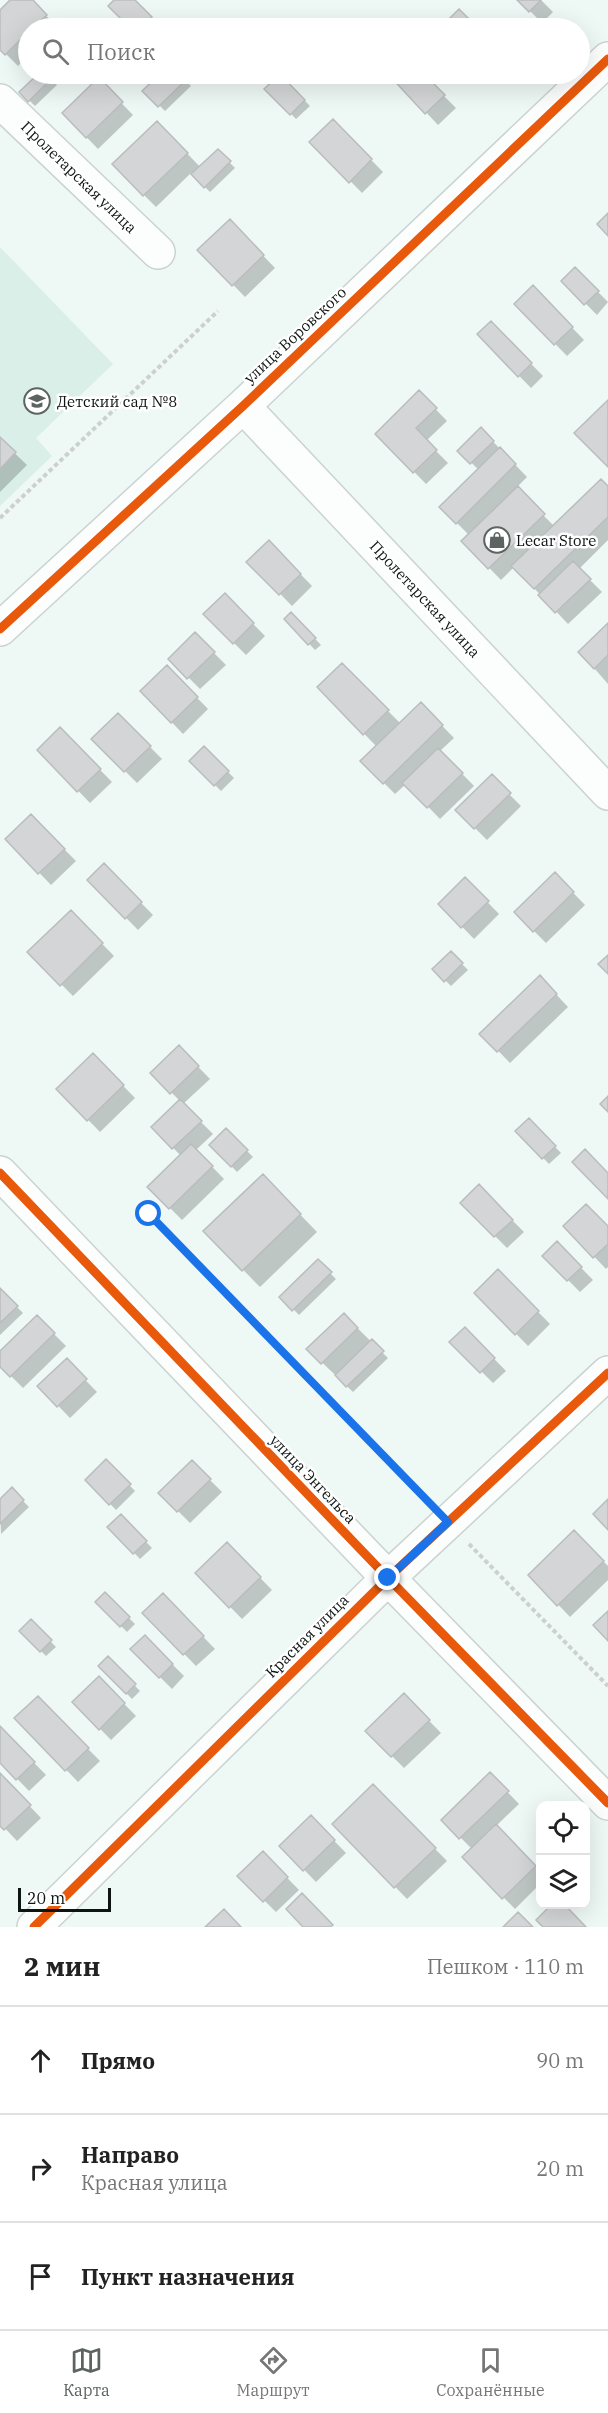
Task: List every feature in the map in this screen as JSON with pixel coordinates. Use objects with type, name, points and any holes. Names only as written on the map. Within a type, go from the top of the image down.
[{"type":"street","name":"улица Воровского","points":[[590,76],[608,59]]},
{"type":"street","name":"улица Воровского","points":[[0,630],[243,406],[582,84]]},
{"type":"street","name":"Пролетарская улица","points":[[0,101],[158,252]]},
{"type":"street","name":"Пролетарская улица","points":[[243,406],[608,793]]},
{"type":"street","name":"улица Энгельса","points":[[0,1173],[388,1578],[608,1803]]},
{"type":"street","name":"Красная улица","points":[[34,1927],[388,1578],[608,1373]]},
{"type":"path","points":[[0,518],[218,311]]},
{"type":"path","points":[[149,1214],[608,1686]]},
{"type":"shaded area","name":"Детский сад №8","points":[[0,247],[113,364],[36,438],[52,456],[0,506]]},
{"type":"building","points":[[10,0],[33,0],[47,15],[44,18],[18,18],[18,42],[5,55],[0,50],[0,10]]},
{"type":"building","points":[[114,0],[135,0],[152,17],[120,18],[108,6]]},
{"type":"building","points":[[517,0],[541,0],[529,12]]},
{"type":"building","points":[[459,9],[468,18],[450,18]]},
{"type":"building","points":[[27,84],[46,84],[28,102],[19,92]]},
{"type":"building","points":[[92,84],[106,84],[123,102],[86,138],[62,113]]},
{"type":"building","points":[[149,84],[182,84],[158,107],[142,91]]},
{"type":"building","points":[[269,84],[290,84],[305,100],[290,115],[264,89]]},
{"type":"building","points":[[397,84],[434,84],[445,95],[425,114]]},
{"type":"building","points":[[333,119],[372,159],[349,183],[309,142]]},
{"type":"building","points":[[157,121],[188,153],[143,196],[112,164]]},
{"type":"building","points":[[218,149],[231,161],[204,188],[191,174]]},
{"type":"building","points":[[608,213],[608,236],[597,224]]},
{"type":"building","points":[[230,219],[264,255],[232,286],[197,250]]},
{"type":"building","points":[[575,267],[599,291],[584,305],[561,281]]},
{"type":"building","points":[[533,285],[573,327],[554,345],[514,304]]},
{"type":"building","points":[[491,321],[532,363],[518,377],[477,334]]},
{"type":"building","points":[[419,390],[437,408],[416,428],[437,450],[413,473],[375,434]]},
{"type":"building","points":[[608,400],[608,467],[574,433]]},
{"type":"building","points":[[481,427],[494,441],[470,464],[457,451]]},
{"type":"building","points":[[0,437],[16,452],[0,469]]},
{"type":"building","points":[[500,447],[516,464],[456,524],[439,507]]},
{"type":"building","points":[[601,479],[608,486],[608,517],[534,589],[511,566]]},
{"type":"building","points":[[518,486],[545,514],[488,569],[461,541]]},
{"type":"building","points":[[269,540],[301,574],[279,595],[246,562]]},
{"type":"building","points":[[573,561],[591,579],[555,613],[538,595]]},
{"type":"building","points":[[225,593],[254,623],[233,644],[203,614]]},
{"type":"building","points":[[291,612],[316,638],[308,645],[284,619]]},
{"type":"building","points":[[608,623],[608,655],[594,669],[578,652]]},
{"type":"building","points":[[195,632],[215,652],[187,679],[168,659]]},
{"type":"building","points":[[342,663],[389,710],[363,735],[317,687]]},
{"type":"building","points":[[167,665],[198,697],[171,723],[140,691]]},
{"type":"building","points":[[421,702],[443,725],[383,784],[360,761]]},
{"type":"building","points":[[118,713],[151,746],[124,772],[91,739]]},
{"type":"building","points":[[60,727],[101,769],[77,792],[37,750]]},
{"type":"building","points":[[204,746],[229,771],[214,786],[189,761]]},
{"type":"building","points":[[438,748],[463,773],[427,808],[402,783]]},
{"type":"building","points":[[492,774],[511,793],[474,829],[455,810]]},
{"type":"building","points":[[31,814],[65,849],[38,874],[5,839]]},
{"type":"building","points":[[104,863],[142,902],[125,919],[87,880]]},
{"type":"building","points":[[555,872],[574,892],[533,932],[514,912]]},
{"type":"building","points":[[465,877],[489,901],[461,928],[438,904]]},
{"type":"building","points":[[71,910],[103,943],[60,986],[27,952]]},
{"type":"building","points":[[451,951],[463,963],[444,982],[432,969]]},
{"type":"building","points":[[608,955],[608,974],[598,964]]},
{"type":"building","points":[[540,975],[557,994],[497,1052],[479,1034]]},
{"type":"building","points":[[179,1045],[199,1066],[170,1094],[150,1073]]},
{"type":"building","points":[[93,1053],[124,1085],[87,1121],[56,1089]]},
{"type":"building","points":[[608,1096],[608,1112],[600,1104]]},
{"type":"building","points":[[180,1099],[202,1121],[172,1149],[151,1127]]},
{"type":"building","points":[[529,1118],[556,1146],[542,1159],[515,1131]]},
{"type":"building","points":[[226,1128],[248,1150],[231,1167],[209,1145]]},
{"type":"building","points":[[191,1144],[213,1166],[169,1209],[147,1187]]},
{"type":"building","points":[[585,1149],[608,1173],[608,1199],[572,1162]]},
{"type":"building","points":[[263,1174],[301,1214],[242,1271],[203,1231]]},
{"type":"building","points":[[479,1184],[513,1220],[494,1237],[460,1203]]},
{"type":"building","points":[[586,1204],[608,1226],[608,1244],[593,1258],[563,1226]]},
{"type":"building","points":[[557,1241],[582,1267],[567,1281],[542,1256]]},
{"type":"building","points":[[318,1259],[332,1272],[292,1311],[279,1297]]},
{"type":"building","points":[[498,1269],[539,1311],[515,1335],[474,1293]]},
{"type":"building","points":[[0,1288],[18,1306],[0,1323]]},
{"type":"building","points":[[344,1313],[358,1328],[321,1364],[306,1349]]},
{"type":"building","points":[[37,1315],[55,1333],[10,1377],[0,1367],[0,1351]]},
{"type":"building","points":[[465,1327],[495,1358],[480,1373],[449,1342]]},
{"type":"building","points":[[372,1339],[384,1351],[346,1387],[335,1375]]},
{"type":"building","points":[[67,1358],[87,1379],[57,1407],[37,1386]]},
{"type":"building","points":[[106,1459],[131,1484],[109,1505],[85,1480]]},
{"type":"building","points":[[192,1460],[211,1479],[177,1512],[158,1493]]},
{"type":"building","points":[[12,1487],[24,1500],[0,1524],[0,1499]]},
{"type":"building","points":[[608,1499],[608,1530],[593,1514]]},
{"type":"building","points":[[121,1514],[147,1541],[133,1554],[107,1527]]},
{"type":"building","points":[[574,1530],[604,1561],[557,1606],[528,1575]]},
{"type":"building","points":[[227,1542],[261,1577],[229,1608],[195,1573]]},
{"type":"building","points":[[105,1592],[130,1617],[120,1627],[95,1602]]},
{"type":"building","points":[[163,1593],[204,1636],[183,1655],[142,1613]]},
{"type":"building","points":[[608,1611],[608,1641],[593,1625]]},
{"type":"building","points":[[31,1619],[52,1640],[40,1652],[19,1631]]},
{"type":"building","points":[[145,1635],[173,1664],[159,1678],[130,1649]]},
{"type":"building","points":[[108,1656],[136,1684],[126,1694],[98,1666]]},
{"type":"building","points":[[99,1676],[125,1703],[99,1730],[72,1702]]},
{"type":"building","points":[[404,1693],[430,1720],[391,1757],[365,1731]]},
{"type":"building","points":[[38,1696],[89,1748],[65,1771],[14,1718]]},
{"type":"building","points":[[0,1726],[35,1762],[16,1780],[0,1763]]},
{"type":"building","points":[[490,1772],[509,1791],[459,1839],[441,1820]]},
{"type":"building","points":[[0,1773],[31,1805],[4,1830],[0,1826]]},
{"type":"building","points":[[373,1784],[436,1848],[394,1888],[332,1824]]},
{"type":"building","points":[[311,1815],[335,1840],[303,1871],[279,1846]]},
{"type":"building","points":[[496,1824],[536,1866],[502,1899],[462,1857]]},
{"type":"building","points":[[263,1851],[288,1877],[263,1902],[237,1876]]},
{"type":"building","points":[[302,1893],[333,1925],[303,1927],[286,1909]]},
{"type":"building","points":[[224,1909],[241,1927],[205,1927]]},
{"type":"building","points":[[547,1909],[569,1909],[586,1927],[543,1927],[536,1920]]},
{"type":"building","points":[[518,1912],[533,1927],[503,1927]]},
{"type":"cycle path","points":[[590,76],[608,59]]},
{"type":"cycle path","points":[[0,629],[243,406],[582,84]]},
{"type":"cycle path","points":[[0,1173],[388,1578],[608,1803]]},
{"type":"cycle path","points":[[34,1927],[388,1578],[608,1373]]},
{"type":"place","name":"Детский сад №8","points":[[37,401]]},
{"type":"place","name":"Lecar Store","points":[[497,540]]},
{"type":"route","points":[[149,1214],[448,1522],[388,1578]]}]
